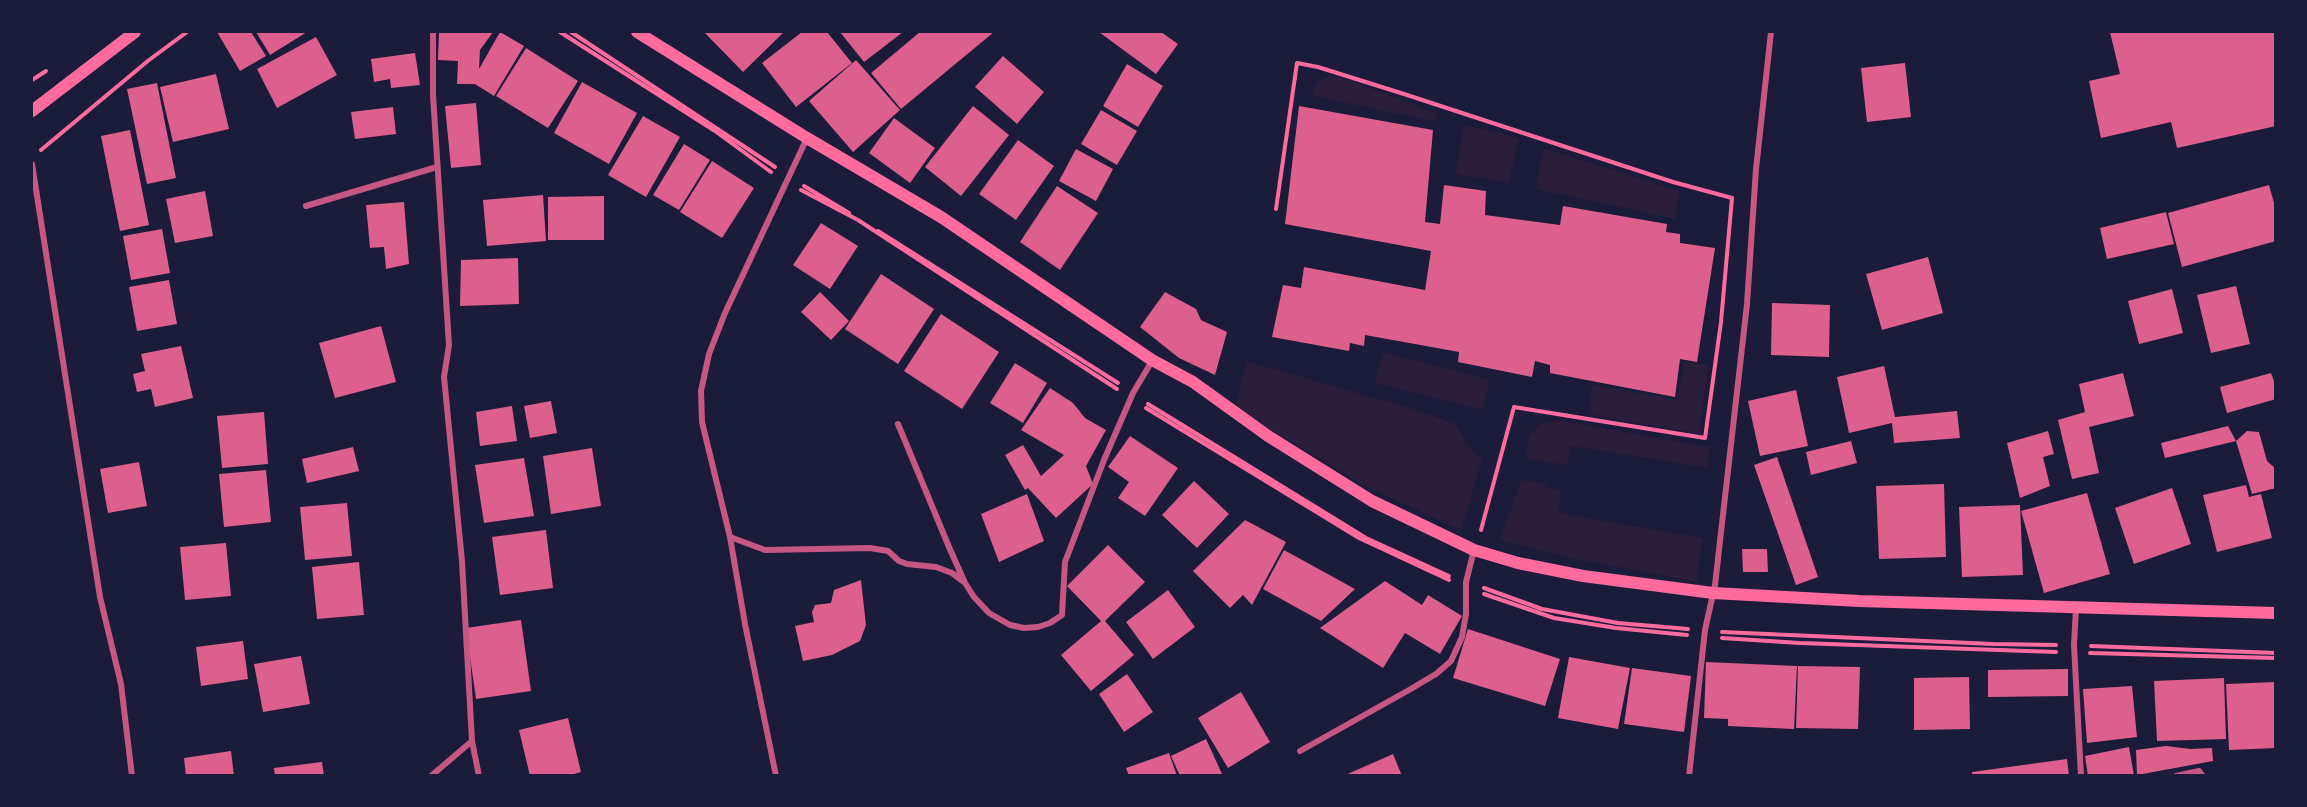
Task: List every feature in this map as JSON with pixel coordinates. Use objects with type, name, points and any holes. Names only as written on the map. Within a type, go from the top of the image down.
[{"type":"main road","points":[[32,111],[135,32]]},
{"type":"main road","points":[[637,32],[807,138],[950,223],[1152,360],[1193,382],[1268,436],[1372,501],[1474,550],[1518,563],[1583,576],[1713,593],[1859,601],[2276,613]]},
{"type":"street","points":[[433,32],[433,95],[449,345],[444,377],[462,561],[472,741],[479,776]]},
{"type":"street","points":[[1689,776],[1747,304],[1756,169],[1771,32]]},
{"type":"street","points":[[776,776],[730,537],[702,422],[701,391],[709,354],[725,313],[807,138]]},
{"type":"street","points":[[32,164],[100,597],[121,684],[132,776]]},
{"type":"street","points":[[306,206],[437,167]]},
{"type":"street","points":[[898,424],[965,584],[989,613],[1010,625],[1024,628],[1038,627],[1062,615],[1065,562],[1104,460],[1132,396],[1152,360]]},
{"type":"street","points":[[730,537],[765,549],[870,548],[888,551],[899,561],[907,564],[936,567],[952,573],[965,584]]},
{"type":"street","points":[[1300,751],[1436,674],[1450,661],[1462,637],[1466,614],[1466,585],[1474,550]]},
{"type":"street","points":[[2076,608],[2074,649],[2081,776]]},
{"type":"street","points":[[431,776],[472,741]]},
{"type":"street","points":[[2176,776],[2199,771],[2203,776]]},
{"type":"path","points":[[40,151],[149,60],[188,32]]},
{"type":"path","points":[[560,32],[787,179],[907,248],[1132,396],[1359,538],[1466,585],[1554,618],[1616,628],[1705,633],[2276,658]]},
{"type":"path","points":[[571,32],[787,179]]},
{"type":"path","points":[[1276,209],[1297,63],[1404,94],[1673,182],[1732,198],[1721,322],[1705,438],[1514,407],[1474,550]]},
{"type":"path","points":[[1480,533],[1488,536]]},
{"type":"path","points":[[2074,649],[2276,653]]},
{"type":"shaded area","points":[[1327,77],[1343,78],[1440,114],[1434,121],[1312,96],[1317,82]]},
{"type":"shaded area","points":[[1463,124],[1519,138],[1509,183],[1456,174]]},
{"type":"shaded area","points":[[1543,148],[1679,191],[1676,219],[1536,189]]},
{"type":"shaded area","points":[[1383,352],[1490,380],[1482,410],[1375,383]]},
{"type":"shaded area","points":[[1246,361],[1417,410],[1457,425],[1467,445],[1482,460],[1461,530],[1367,487],[1236,409]]},
{"type":"shaded area","points":[[1684,362],[1708,365],[1700,434],[1588,414],[1593,385],[1678,400]]},
{"type":"shaded area","points":[[1556,420],[1710,447],[1708,468],[1571,446],[1567,465],[1526,459],[1529,436],[1539,425]]},
{"type":"shaded area","points":[[1521,480],[1545,483],[1545,487],[1561,490],[1559,513],[1702,538],[1697,582],[1581,560],[1500,540]]},
{"type":"building","points":[[217,32],[251,32],[266,56],[240,71]]},
{"type":"building","points":[[256,32],[307,32],[270,55]]},
{"type":"building","points":[[439,32],[493,32],[480,50],[479,69],[500,32],[524,46],[494,96],[475,84],[457,84],[458,61],[438,60]]},
{"type":"building","points":[[704,32],[784,32],[743,72]]},
{"type":"building","points":[[802,32],[827,32],[852,63],[796,107],[762,63]]},
{"type":"building","points":[[840,32],[903,32],[864,62]]},
{"type":"building","points":[[920,32],[994,32],[901,109],[871,73]]},
{"type":"building","points":[[1099,32],[1161,32],[1178,44],[1156,74]]},
{"type":"building","points":[[2110,32],[2276,32],[2276,126],[2177,148],[2171,122],[2101,138],[2089,81],[2120,74]]},
{"type":"building","points":[[316,37],[337,75],[277,108],[257,69]]},
{"type":"building","points":[[526,48],[578,81],[548,128],[496,96]]},
{"type":"building","points":[[415,53],[420,85],[391,88],[390,79],[374,82],[371,59]]},
{"type":"building","points":[[1003,56],[1044,92],[1017,124],[975,87]]},
{"type":"building","points":[[856,60],[900,110],[853,152],[809,101]]},
{"type":"building","points":[[1905,63],[1911,117],[1867,122],[1861,68]]},
{"type":"building","points":[[1127,64],[1163,86],[1138,127],[1103,106]]},
{"type":"building","points":[[216,74],[229,129],[173,142],[160,87]]},
{"type":"building","points":[[582,82],[637,113],[609,164],[554,133]]},
{"type":"building","points":[[157,83],[176,178],[147,184],[127,89]]},
{"type":"building","points":[[476,103],[481,165],[451,168],[445,106]]},
{"type":"building","points":[[973,106],[1009,135],[961,196],[925,167]]},
{"type":"building","points":[[1299,106],[1433,130],[1425,222],[1440,224],[1444,185],[1486,191],[1485,215],[1560,225],[1563,206],[1667,224],[1666,232],[1680,234],[1680,243],[1715,248],[1697,362],[1680,359],[1675,397],[1550,373],[1550,365],[1535,361],[1532,377],[1458,362],[1459,352],[1365,335],[1364,346],[1350,343],[1349,351],[1272,337],[1283,285],[1301,288],[1304,267],[1425,290],[1431,251],[1285,224]]},
{"type":"building","points":[[393,107],[396,134],[355,139],[351,112]]},
{"type":"building","points":[[1101,110],[1137,131],[1117,165],[1081,144]]},
{"type":"building","points":[[643,116],[680,137],[646,197],[608,175]]},
{"type":"building","points":[[894,118],[935,148],[910,183],[869,153]]},
{"type":"building","points":[[130,130],[149,225],[120,231],[101,136]]},
{"type":"building","points":[[1018,140],[1054,166],[1016,220],[979,194]]},
{"type":"building","points":[[684,144],[710,160],[679,210],[653,195]]},
{"type":"building","points":[[1076,149],[1113,169],[1096,201],[1059,181]]},
{"type":"building","points":[[712,161],[754,188],[722,238],[680,212]]},
{"type":"building","points":[[2269,185],[2276,210],[2276,241],[2182,267],[2168,213]]},
{"type":"building","points":[[1057,186],[1098,213],[1060,270],[1020,242]]},
{"type":"building","points":[[205,191],[213,236],[175,243],[166,199]]},
{"type":"building","points":[[543,195],[546,241],[487,246],[483,200]]},
{"type":"building","points":[[604,196],[604,240],[548,240],[548,197]]},
{"type":"building","points":[[404,202],[409,264],[386,269],[384,247],[370,248],[366,205]]},
{"type":"building","points":[[2166,212],[2174,244],[2107,259],[2100,228]]},
{"type":"building","points":[[821,223],[858,246],[830,289],[793,265]]},
{"type":"building","points":[[162,229],[170,273],[131,280],[123,236]]},
{"type":"building","points":[[1928,257],[1943,313],[1882,330],[1866,274]]},
{"type":"building","points":[[518,258],[519,304],[460,306],[461,260]]},
{"type":"building","points":[[881,274],[934,309],[898,364],[845,329]]},
{"type":"building","points":[[169,280],[177,324],[137,331],[129,287]]},
{"type":"building","points":[[2236,286],[2250,344],[2211,353],[2197,295]]},
{"type":"building","points":[[2172,289],[2183,333],[2139,344],[2128,301]]},
{"type":"building","points":[[820,292],[849,321],[831,340],[801,312]]},
{"type":"building","points":[[1165,292],[1196,309],[1201,320],[1227,332],[1215,375],[1179,358],[1140,327]]},
{"type":"building","points":[[1772,303],[1830,305],[1829,357],[1771,355]]},
{"type":"building","points":[[941,314],[999,352],[962,409],[904,371]]},
{"type":"building","points":[[381,326],[396,382],[335,398],[319,343]]},
{"type":"building","points":[[181,346],[193,398],[155,407],[151,389],[137,392],[133,374],[145,371],[141,354]]},
{"type":"building","points":[[1015,363],[1047,383],[1023,423],[990,403]]},
{"type":"building","points":[[1884,366],[1895,417],[1957,411],[1960,438],[1894,443],[1892,423],[1849,433],[1837,377]]},
{"type":"building","points":[[2123,373],[2134,416],[2089,427],[2099,473],[2072,479],[2058,420],[2085,412],[2079,384]]},
{"type":"building","points":[[2271,373],[2276,387],[2276,399],[2227,413],[2220,387]]},
{"type":"building","points":[[1050,388],[1073,403],[1085,418],[1106,430],[1086,466],[1093,484],[1056,518],[1028,488],[1025,490],[1005,455],[1023,445],[1041,476],[1064,455],[1021,430]]},
{"type":"building","points":[[1796,390],[1808,446],[1760,456],[1748,401]]},
{"type":"building","points":[[551,401],[557,433],[530,438],[524,406]]},
{"type":"building","points":[[512,406],[517,441],[480,446],[476,412]]},
{"type":"building","points":[[264,412],[268,464],[222,468],[217,416]]},
{"type":"building","points":[[2228,426],[2236,441],[2165,458],[2161,443]]},
{"type":"building","points":[[2048,431],[2054,454],[2043,457],[2050,486],[2020,498],[2007,443]]},
{"type":"building","points":[[2247,431],[2259,432],[2267,461],[2276,469],[2276,488],[2252,494],[2236,441]]},
{"type":"building","points":[[1130,436],[1178,468],[1145,516],[1118,498],[1129,482],[1108,467]]},
{"type":"building","points":[[1851,441],[1857,463],[1811,475],[1806,452]]},
{"type":"building","points":[[353,447],[359,471],[307,483],[302,459]]},
{"type":"building","points":[[592,448],[601,506],[551,514],[543,456]]},
{"type":"building","points":[[1777,457],[1818,577],[1796,585],[1754,465]]},
{"type":"building","points":[[524,458],[534,516],[484,523],[475,465]]},
{"type":"building","points":[[139,462],[147,506],[108,513],[100,469]]},
{"type":"building","points":[[266,470],[271,522],[224,527],[219,474]]},
{"type":"building","points":[[1194,481],[1229,514],[1197,548],[1162,515]]},
{"type":"building","points":[[1944,484],[1946,557],[1879,559],[1876,486]]},
{"type":"building","points":[[2246,485],[2249,497],[2261,494],[2272,538],[2217,552],[2203,495]]},
{"type":"building","points":[[2172,488],[2191,544],[2134,564],[2115,508]]},
{"type":"building","points":[[2087,493],[2110,574],[2044,593],[2021,511]]},
{"type":"building","points":[[1027,494],[1044,541],[999,562],[981,514]]},
{"type":"building","points":[[347,503],[352,556],[305,560],[300,507]]},
{"type":"building","points":[[2020,505],[2023,575],[1962,577],[1959,507]]},
{"type":"building","points":[[1245,520],[1286,542],[1252,605],[1243,595],[1230,608],[1193,571]]},
{"type":"building","points":[[546,530],[553,588],[500,595],[492,537]]},
{"type":"building","points":[[226,543],[231,596],[185,600],[180,547]]},
{"type":"building","points":[[1108,545],[1145,582],[1105,621],[1134,655],[1091,691],[1061,655],[1101,621],[1067,586]]},
{"type":"building","points":[[1742,549],[1767,549],[1768,572],[1743,572]]},
{"type":"building","points":[[1284,550],[1355,589],[1321,621],[1263,589]]},
{"type":"building","points":[[359,562],[364,615],[317,619],[312,567]]},
{"type":"building","points":[[861,580],[866,625],[860,641],[832,655],[803,661],[795,626],[814,622],[812,612],[815,605],[831,603],[834,590]]},
{"type":"building","points":[[1385,581],[1422,605],[1428,595],[1462,616],[1440,654],[1405,633],[1383,668],[1320,628]]},
{"type":"building","points":[[1168,590],[1195,627],[1153,659],[1126,622]]},
{"type":"building","points":[[521,620],[531,691],[476,699],[466,628]]},
{"type":"building","points":[[1468,629],[1560,659],[1545,706],[1453,678]]},
{"type":"building","points":[[243,641],[248,679],[201,686],[196,647]]},
{"type":"building","points":[[301,656],[310,704],[263,712],[254,664]]},
{"type":"building","points":[[1569,657],[1630,668],[1618,729],[1558,718]]},
{"type":"building","points":[[1706,662],[1797,666],[1794,729],[1728,726],[1728,719],[1704,718]]},
{"type":"building","points":[[1798,666],[1860,667],[1858,729],[1796,728]]},
{"type":"building","points":[[1632,668],[1691,676],[1684,732],[1624,724]]},
{"type":"building","points":[[2068,669],[2068,696],[1988,697],[1988,670]]},
{"type":"building","points":[[1127,674],[1153,712],[1124,732],[1099,694]]},
{"type":"building","points":[[1969,677],[1970,729],[1914,730],[1914,678]]},
{"type":"building","points":[[2224,678],[2226,739],[2157,741],[2154,681]]},
{"type":"building","points":[[2276,682],[2276,748],[2229,750],[2226,684]]},
{"type":"building","points":[[2132,686],[2137,737],[2087,743],[2083,689]]},
{"type":"building","points":[[1241,692],[1270,742],[1228,768],[1198,718]]},
{"type":"building","points":[[568,718],[581,772],[567,776],[530,776],[519,730]]},
{"type":"building","points":[[1206,739],[1223,776],[1180,776],[1171,756]]},
{"type":"building","points":[[2166,746],[2191,749],[2212,748],[2213,761],[2137,775],[2136,750]]},
{"type":"building","points":[[2129,747],[2134,776],[2088,776],[2085,756]]},
{"type":"building","points":[[231,751],[234,776],[186,776],[184,758]]},
{"type":"building","points":[[1169,753],[1177,776],[1129,776],[1126,768]]},
{"type":"building","points":[[1393,754],[1402,776],[1343,776]]},
{"type":"building","points":[[2067,759],[2069,776],[1972,776],[1972,772]]},
{"type":"building","points":[[322,762],[324,776],[275,776],[274,768]]}]
